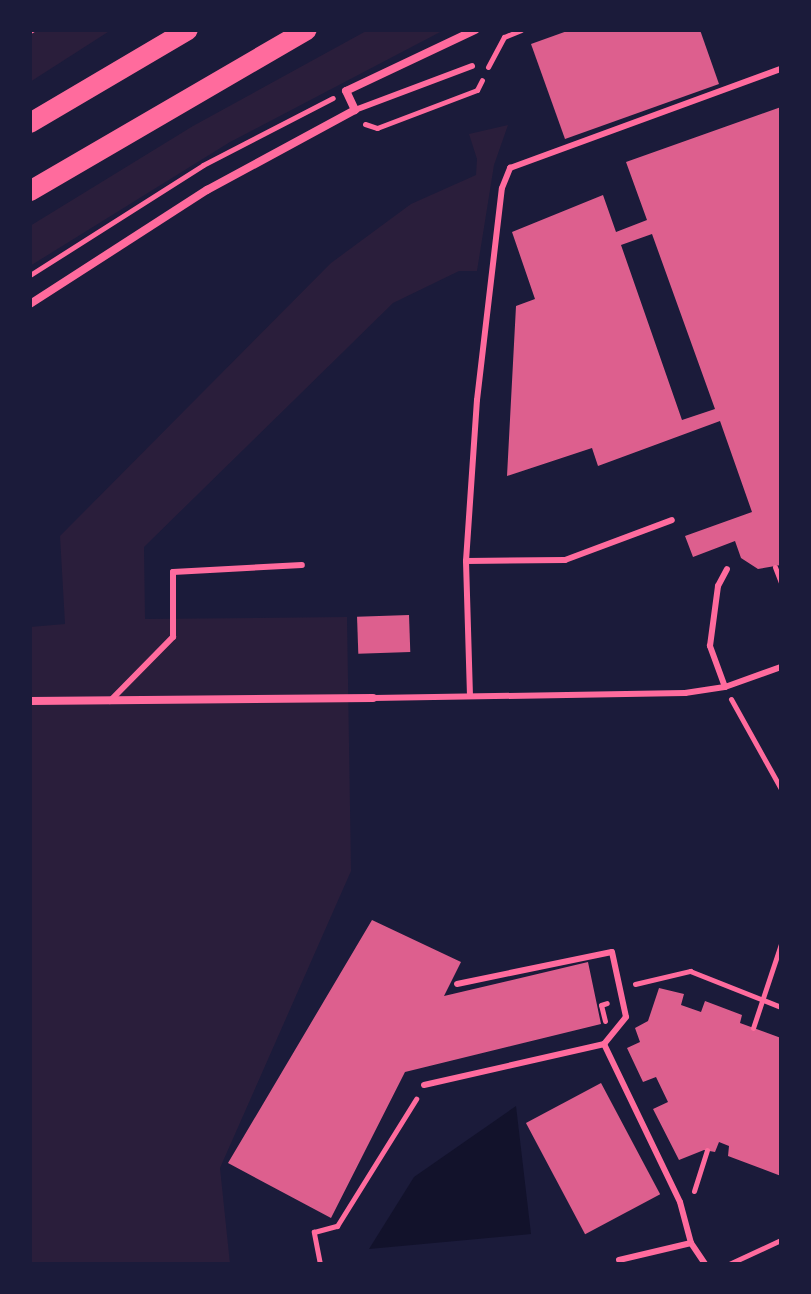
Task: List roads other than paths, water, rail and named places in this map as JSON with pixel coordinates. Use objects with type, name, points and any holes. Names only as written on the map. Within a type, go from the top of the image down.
[{"type":"highway","points":[[30,123],[188,30]]},
{"type":"highway","points":[[30,191],[307,30]]},
{"type":"street","points":[[30,304],[207,190],[355,110],[346,91],[475,30]]},
{"type":"street","points":[[30,701],[373,698]]},
{"type":"lane","points":[[355,110],[472,66]]},
{"type":"lane","points":[[470,696],[466,561],[479,384],[502,188],[510,168],[781,69]]},
{"type":"lane","points":[[466,561],[565,560],[672,520]]},
{"type":"lane","points":[[110,701],[173,637],[173,572],[302,565]]},
{"type":"lane","points":[[725,687],[710,646],[718,586],[727,569]]},
{"type":"lane","points":[[373,698],[725,687],[781,667]]},
{"type":"lane","points":[[424,1085],[604,1044],[626,1017],[612,952],[457,984]]},
{"type":"lane","points":[[604,1044],[680,1202],[691,1243],[705,1264]]},
{"type":"lane","points":[[619,1260],[691,1243]]}]
